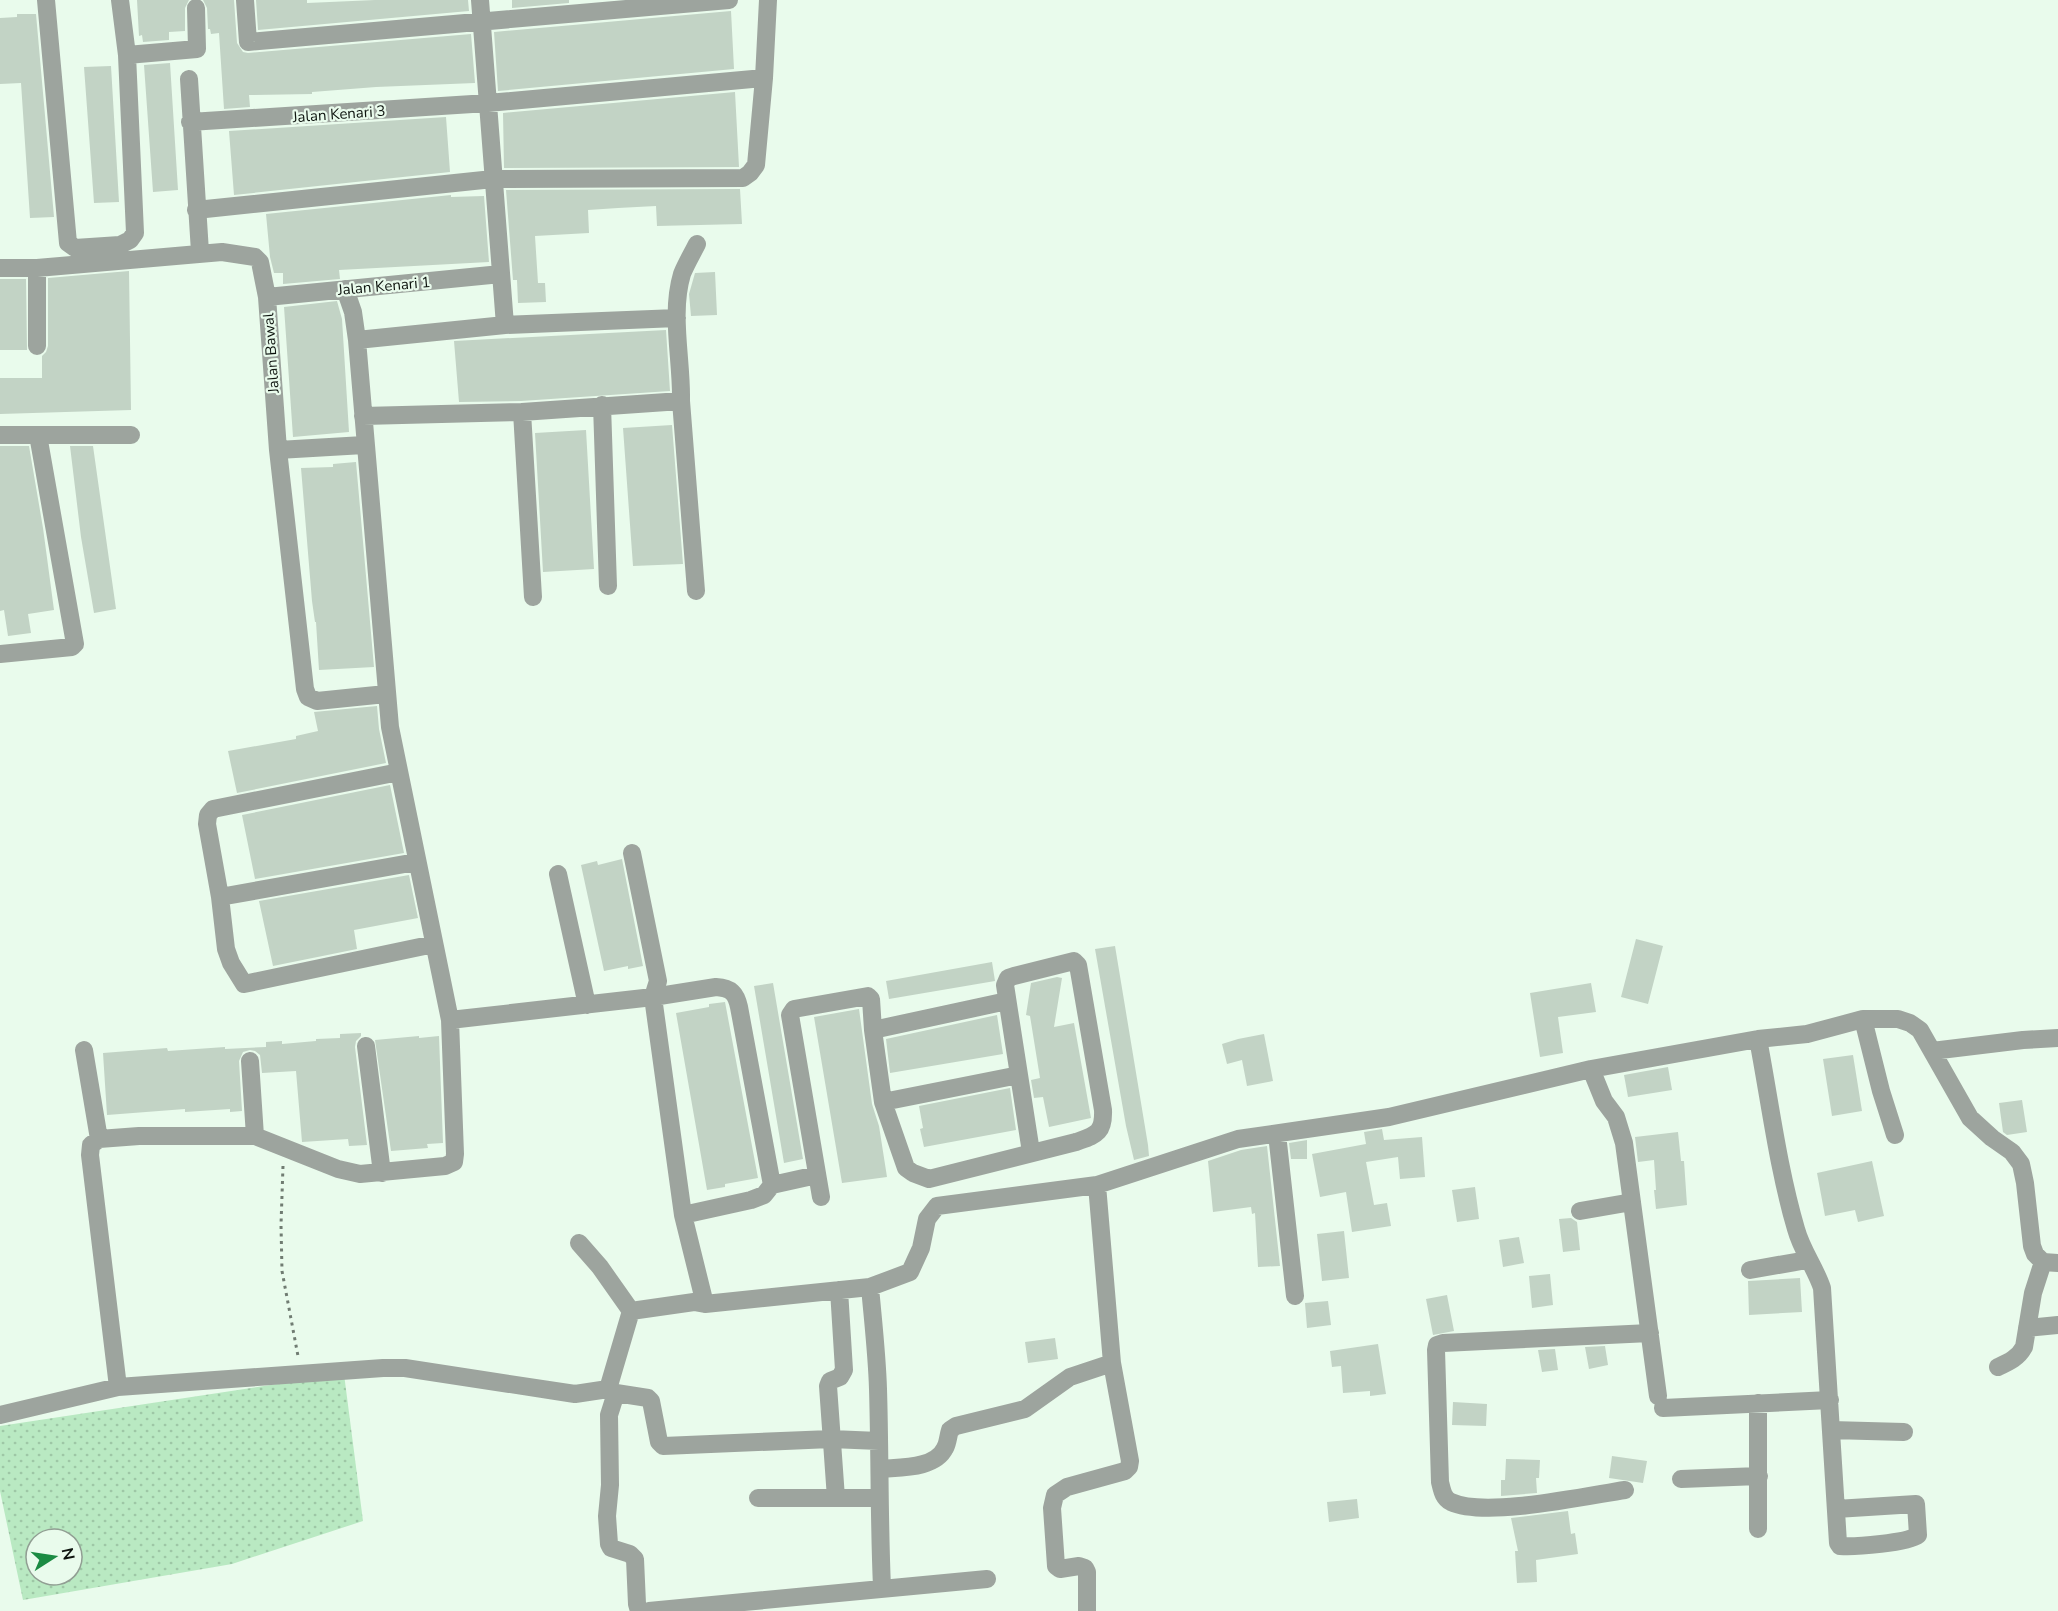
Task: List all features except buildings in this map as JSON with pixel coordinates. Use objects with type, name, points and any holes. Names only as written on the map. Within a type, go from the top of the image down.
[{"type":"street","points":[[46,0],[68,243],[75,248],[120,244],[130,240],[135,233],[126,55],[120,0]]},
{"type":"street","points":[[245,0],[248,42],[729,0]]},
{"type":"street","points":[[480,0],[505,325]]},
{"type":"street","points":[[196,210],[493,179],[743,178],[756,165],[768,0]]},
{"type":"street","points":[[126,55],[197,49],[196,8]]},
{"type":"street","name":"Jalan Kenari 3","points":[[190,122],[303,117],[488,103],[764,78]]},
{"type":"street","points":[[189,79],[200,252]]},
{"type":"street","points":[[696,591],[677,318],[682,273],[697,244]]},
{"type":"street","name":"Jalan Bawal","points":[[0,268],[37,268],[200,252],[234,253],[255,257],[260,262],[267,297],[278,450],[303,678],[308,697],[317,701],[386,694]]},
{"type":"street","points":[[37,268],[37,346]]},
{"type":"street","name":"Jalan Kenari 1","points":[[267,297],[501,274]]},
{"type":"street","points":[[118,1387],[90,1155],[91,1145],[99,1139],[150,1136],[255,1136],[338,1169],[360,1174],[445,1166],[454,1162],[456,1154],[450,1020],[390,727],[364,445],[357,340],[353,312],[345,289]]},
{"type":"street","points":[[357,340],[505,325],[677,318]]},
{"type":"street","points":[[363,416],[522,412],[681,401]]},
{"type":"street","points":[[602,405],[608,586]]},
{"type":"street","points":[[522,412],[533,597]]},
{"type":"street","points":[[0,435],[130,435]]},
{"type":"street","points":[[0,653],[72,647],[75,644],[38,435]]},
{"type":"street","points":[[278,450],[364,445]]},
{"type":"street","points":[[399,772],[213,809],[208,815],[207,824],[220,897],[226,949],[231,963],[244,984],[434,944]]},
{"type":"street","points":[[632,853],[658,981],[653,997],[683,1215],[705,1304]]},
{"type":"street","points":[[220,897],[416,862]]},
{"type":"street","points":[[558,874],[587,1005]]},
{"type":"street","points":[[821,1197],[790,1015],[794,1009],[868,996],[871,1002],[884,1102],[906,1168],[930,1179],[1076,1142],[1097,1134],[1104,1123],[1078,965],[1074,962],[1008,978],[1005,985],[1031,1152]]},
{"type":"street","points":[[450,1020],[653,997],[716,987],[733,991],[737,996],[772,1185]]},
{"type":"street","points":[[873,1030],[1007,1001]]},
{"type":"street","points":[[1863,1019],[1895,1135]]},
{"type":"street","points":[[631,1311],[694,1302],[705,1304],[870,1287],[910,1272],[921,1248],[927,1220],[937,1206],[1096,1185],[1238,1139],[1389,1117],[1591,1069],[1758,1039],[1807,1034],[1863,1019],[1898,1019],[1920,1030],[1970,1118],[2012,1152],[2021,1164],[2032,1246],[2035,1254],[2050,1263],[2033,1293],[2024,1347],[2020,1354],[1998,1367]]},
{"type":"street","points":[[1932,1051],[2058,1038]]},
{"type":"street","points":[[1758,1039],[1790,1205],[1807,1260],[1815,1269],[1822,1288],[1838,1544],[1840,1546],[1910,1539],[1918,1534],[1916,1504],[1836,1509]]},
{"type":"street","points":[[366,1046],[382,1173]]},
{"type":"street","points":[[84,1050],[99,1139]]},
{"type":"street","points":[[250,1061],[255,1136]]},
{"type":"street","points":[[1591,1069],[1604,1101],[1616,1117],[1624,1143],[1660,1402],[1758,1403],[1830,1400]]},
{"type":"street","points":[[884,1102],[1019,1075]]},
{"type":"street","points":[[1277,1134],[1295,1296]]},
{"type":"street","points":[[683,1215],[751,1200],[764,1195],[772,1185],[817,1175]]},
{"type":"street","points":[[930,1179],[937,1206]]},
{"type":"street","points":[[1087,1611],[1087,1572],[1085,1568],[1079,1566],[1060,1569],[1056,1566],[1052,1508],[1055,1496],[1067,1487],[1125,1471],[1130,1461],[1112,1363],[1096,1185]]},
{"type":"street","points":[[1580,1211],[1632,1202]]},
{"type":"street","points":[[579,1243],[600,1267],[631,1311],[612,1391],[609,1415],[607,1516],[611,1548],[630,1554],[635,1560],[637,1604],[641,1611]]},
{"type":"street","points":[[1750,1270],[1807,1260]]},
{"type":"street","points":[[870,1287],[878,1385],[882,1587]]},
{"type":"street","points":[[836,1498],[828,1386],[830,1381],[840,1377],[844,1370],[839,1290]]},
{"type":"street","points":[[2027,1328],[2058,1325]]},
{"type":"street","points":[[1625,1490],[1510,1507],[1452,1503],[1444,1496],[1440,1482],[1436,1350],[1437,1345],[1443,1342],[1650,1332]]},
{"type":"street","points":[[880,1470],[930,1462],[946,1447],[950,1430],[956,1426],[1025,1409],[1070,1377],[1112,1363]]},
{"type":"street","points":[[0,1415],[118,1387],[301,1372],[405,1368],[575,1394],[612,1391],[646,1398],[651,1401],[659,1442],[663,1446],[831,1439],[879,1441]]},
{"type":"street","points":[[1758,1403],[1758,1529]]},
{"type":"street","points":[[1831,1430],[1904,1432]]},
{"type":"street","points":[[1681,1479],[1759,1476]]},
{"type":"street","points":[[758,1498],[879,1498]]},
{"type":"street","points":[[649,1611],[882,1587],[987,1579]]},
{"type":"path","points":[[285,1147],[282,1189],[282,1271],[301,1372]]},
{"type":"green space","points":[[344,1374],[363,1521],[232,1564],[23,1600],[0,1491],[0,1426]]}]
